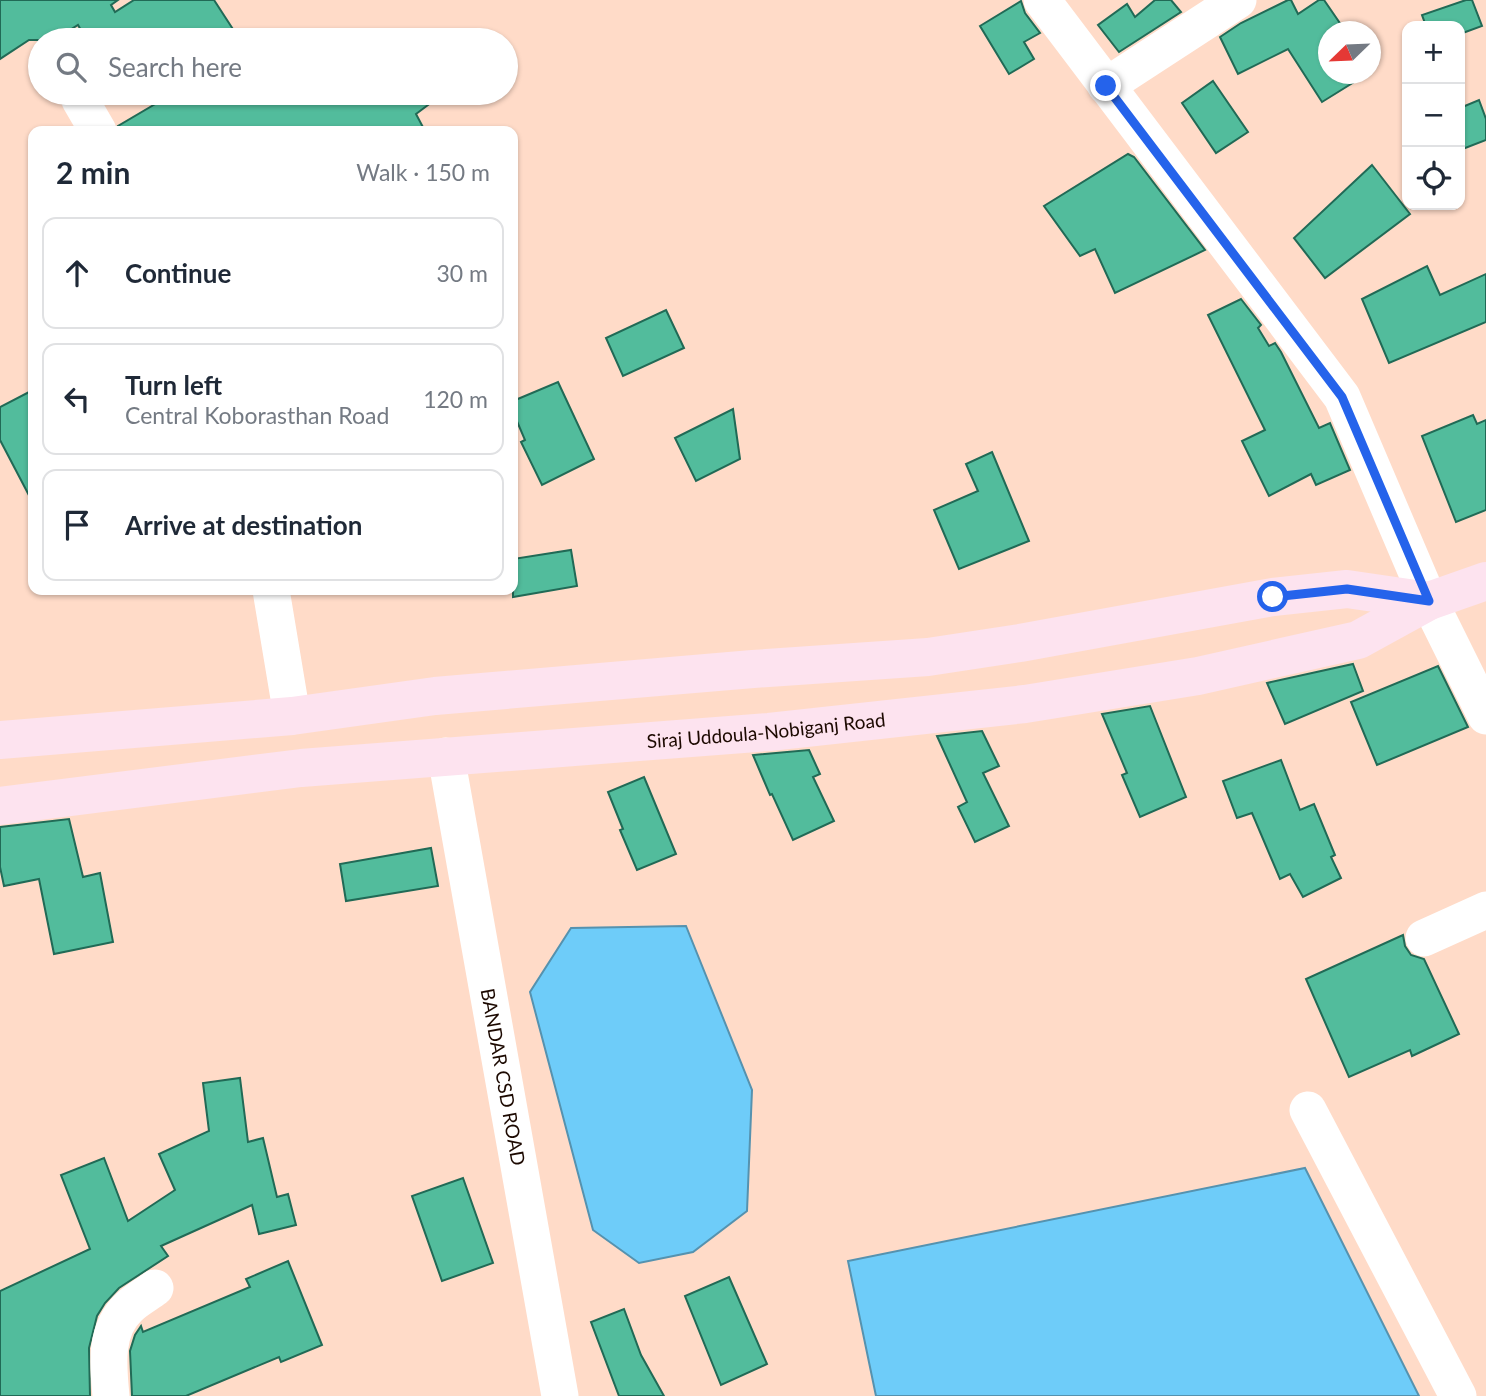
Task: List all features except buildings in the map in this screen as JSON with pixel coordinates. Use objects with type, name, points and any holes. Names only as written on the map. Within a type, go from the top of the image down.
[{"type":"main road","name":"Siraj Uddoula-Nobiganj Road","points":[[0,806],[301,768],[769,732],[1025,704],[1198,676],[1358,640],[1429,601],[1486,581]]},
{"type":"main road","name":"Siraj Uddoula-Nobiganj Road","points":[[0,740],[292,716],[435,696],[929,657],[1273,597],[1347,589],[1429,601]]},
{"type":"main road","points":[[80,735],[88,796]]},
{"type":"street","points":[[1042,0],[1342,397],[1429,601],[1486,716]]},
{"type":"street","points":[[1106,86],[1238,0]]},
{"type":"street","points":[[83,105],[94,126]]},
{"type":"street","points":[[272,595],[292,716]]},
{"type":"street","name":"BANDAR CSD ROAD","points":[[446,756],[561,1396]]},
{"type":"street","points":[[1424,937],[1486,910]]},
{"type":"street","points":[[1307,1110],[1458,1396]]},
{"type":"street","points":[[111,1396],[108,1374],[110,1345],[115,1326],[128,1308],[155,1288]]},
{"type":"water","points":[[686,926],[752,1090],[747,1211],[693,1252],[639,1263],[593,1230],[530,992],[571,928]]},
{"type":"water","points":[[1305,1168],[1419,1396],[876,1396],[848,1261]]},
{"type":"route","points":[[1106,86],[1342,397],[1429,601],[1347,589],[1273,597]]}]
